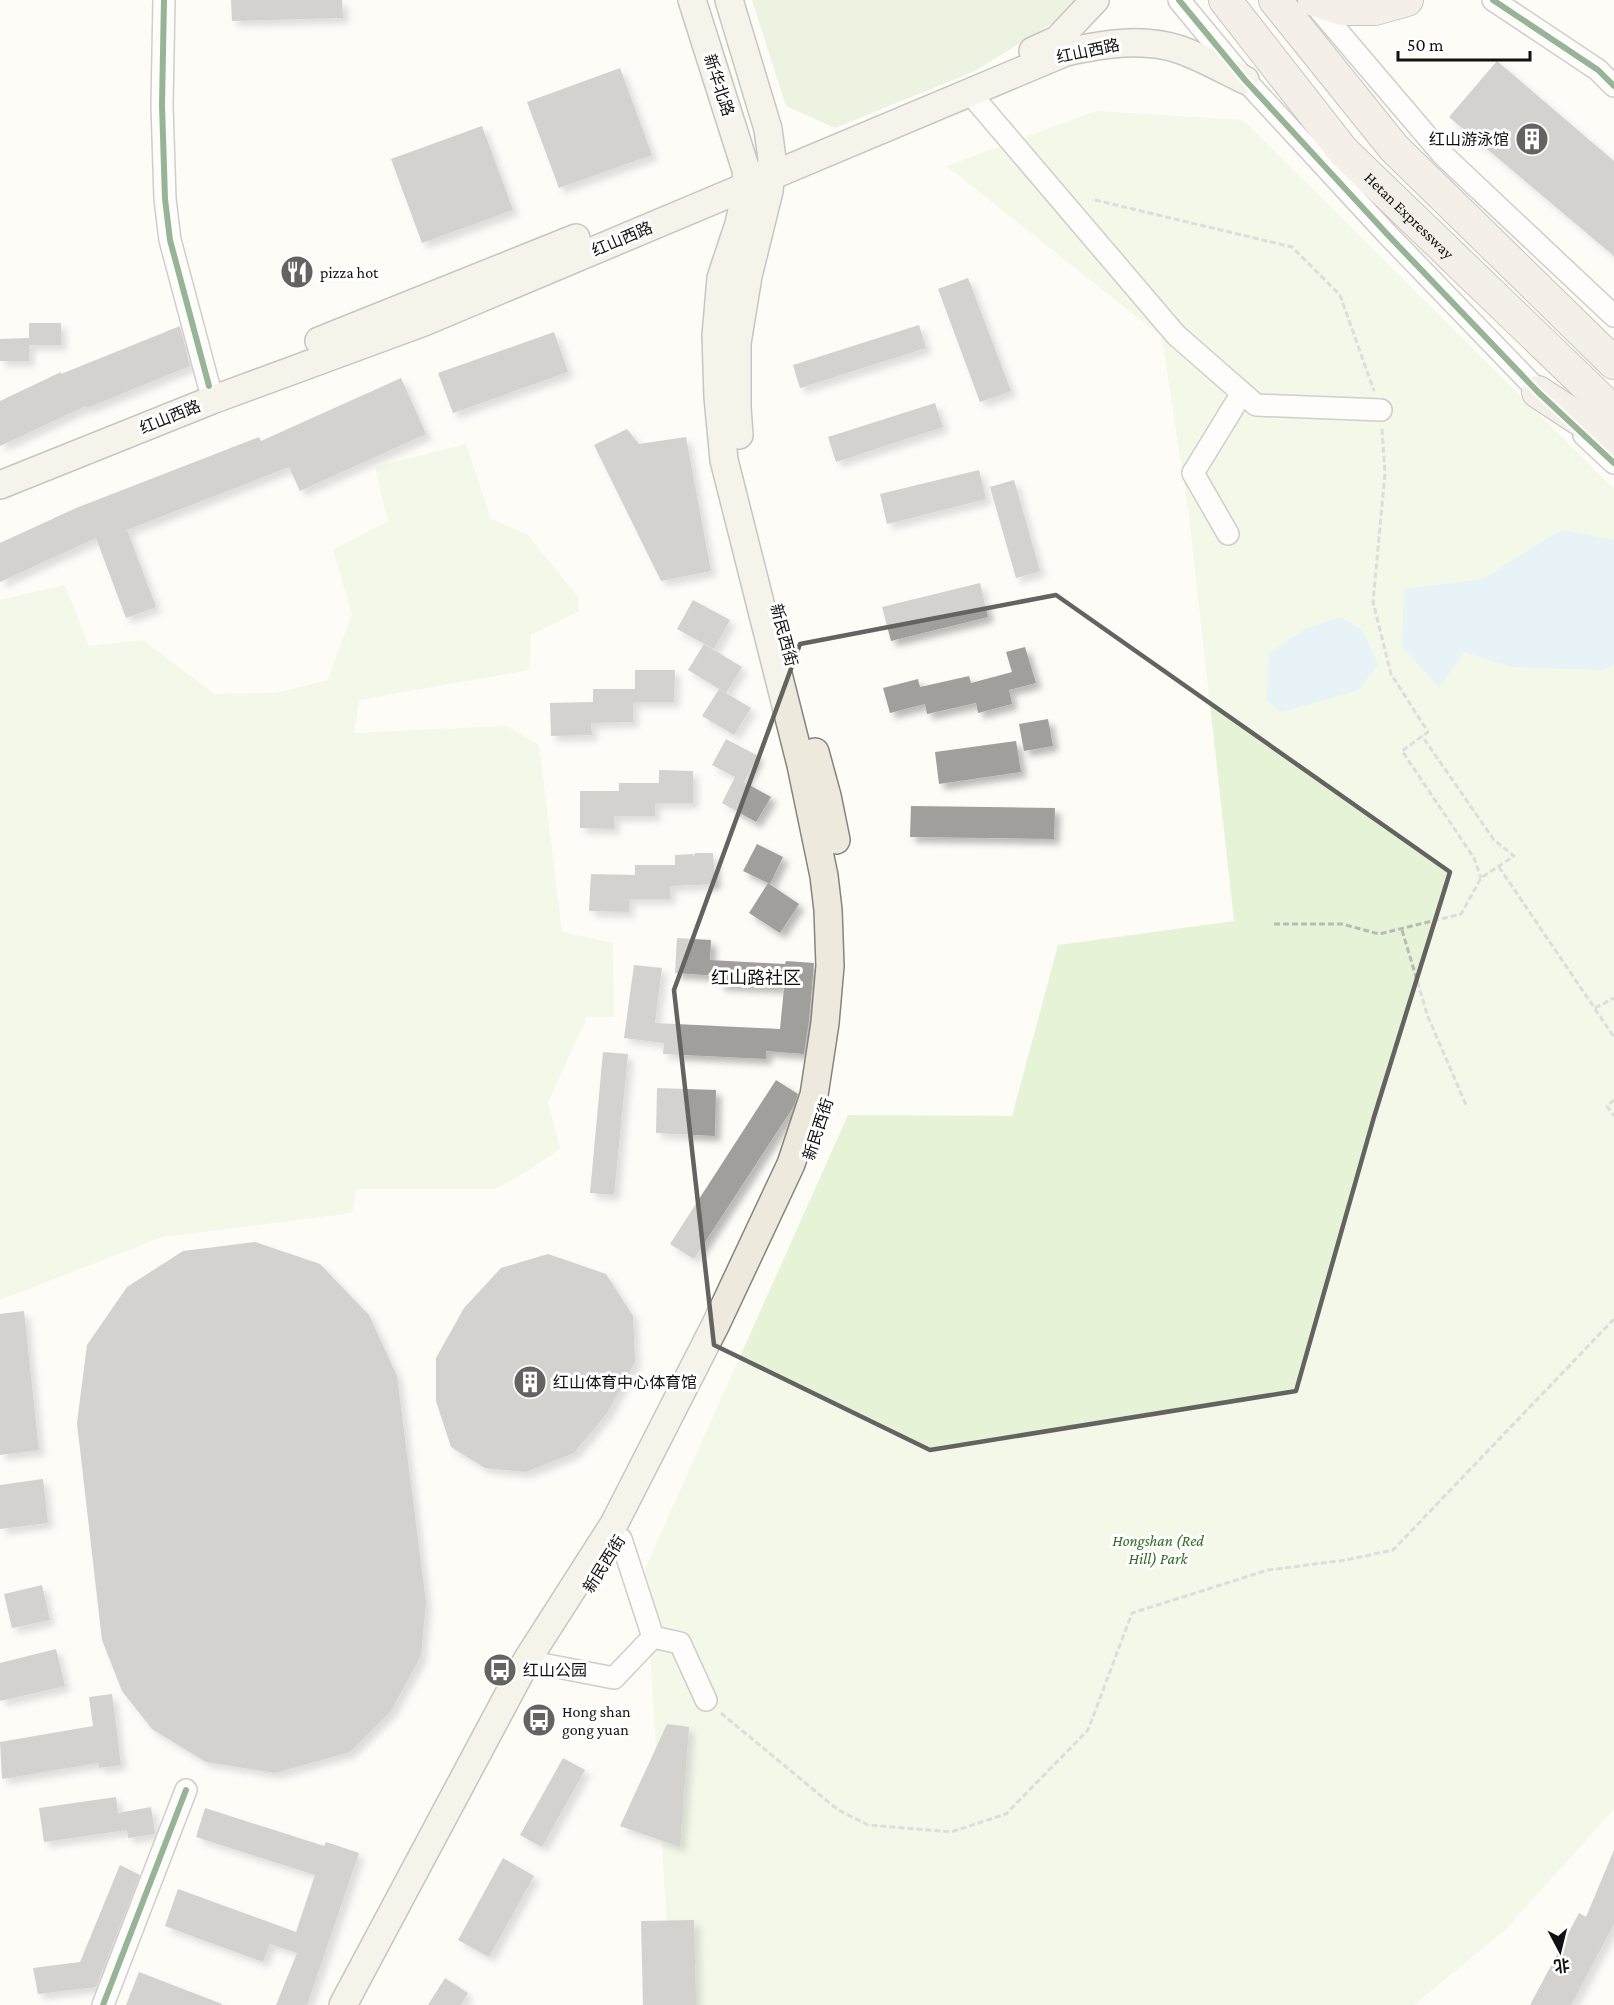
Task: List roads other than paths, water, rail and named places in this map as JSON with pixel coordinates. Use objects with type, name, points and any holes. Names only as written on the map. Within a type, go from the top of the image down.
[{"type":"highway","name":"Hetan Expressway","points":[[1226,0],[1343,151],[1614,412]]},
{"type":"highway","points":[[1275,0],[1394,148],[1614,363]]},
{"type":"highway","points":[[1312,0],[1342,9],[1375,9],[1407,0]]},
{"type":"highway","points":[[1538,392],[1614,442]]},
{"type":"main road","name":"新华北路","points":[[692,0],[747,178]]},
{"type":"main road","name":"新华北路","points":[[729,0],[768,129],[772,167]]},
{"type":"main road","name":"红山西路","points":[[0,485],[212,400],[424,322],[850,130],[1057,40],[1095,0]]},
{"type":"main road","name":"红山西路","points":[[772,167],[969,92],[1066,52],[1102,45],[1138,42],[1180,50],[1245,80]]},
{"type":"main road","name":"新民西街","points":[[361,2005],[542,1664],[621,1539],[712,1370],[798,1184],[820,1128],[838,1056],[846,962],[844,891],[827,796],[742,472],[737,407],[737,343],[748,276],[772,167]]},
{"type":"main road","name":"红山西路","points":[[0,468],[747,178]]},
{"type":"main road","name":"新民西街","points":[[343,2005],[527,1660],[614,1524],[716,1324],[791,1164],[814,1095],[825,1023],[830,966],[824,876],[801,765],[724,460],[718,397],[716,336],[721,278],[738,224],[747,178]]},
{"type":"street","points":[[164,0],[162,105],[165,199],[170,240],[208,386]]},
{"type":"street","points":[[1179,0],[1245,80],[1387,234],[1538,392],[1614,463]]},
{"type":"street","points":[[1312,0],[1443,155],[1614,316]]},
{"type":"street","points":[[1493,0],[1598,70],[1614,86]]},
{"type":"street","points":[[969,92],[1176,335],[1256,405],[1381,410]]},
{"type":"street","points":[[1228,534],[1193,473],[1242,393]]},
{"type":"street","points":[[621,1539],[653,1637]]},
{"type":"street","points":[[542,1664],[614,1678],[653,1637]]},
{"type":"street","points":[[653,1637],[680,1643],[706,1700]]},
{"type":"street","points":[[103,2005],[186,1790]]},
{"type":"water","points":[[1561,530],[1614,540],[1614,663],[1604,670],[1512,667],[1464,652],[1439,687],[1402,647],[1404,589],[1483,579]]},
{"type":"water","points":[[1341,617],[1363,631],[1378,664],[1359,690],[1281,712],[1267,701],[1269,653],[1306,629]]},
{"type":"place","name":"红山游泳馆","points":[[1532,139]]},
{"type":"place","name":"pizza hot","points":[[297,272]]},
{"type":"place","name":"红山体育中心体育馆","points":[[530,1382]]},
{"type":"place","name":"红山公园","points":[[500,1670]]},
{"type":"place","name":"Hong shan gong yuan","points":[[539,1720]]},
{"type":"district","name":"红山路社区","points":[[756,978]]},
{"type":"park label","name":"Hongshan (Red Hill) Park","points":[[1158,1549]]}]
